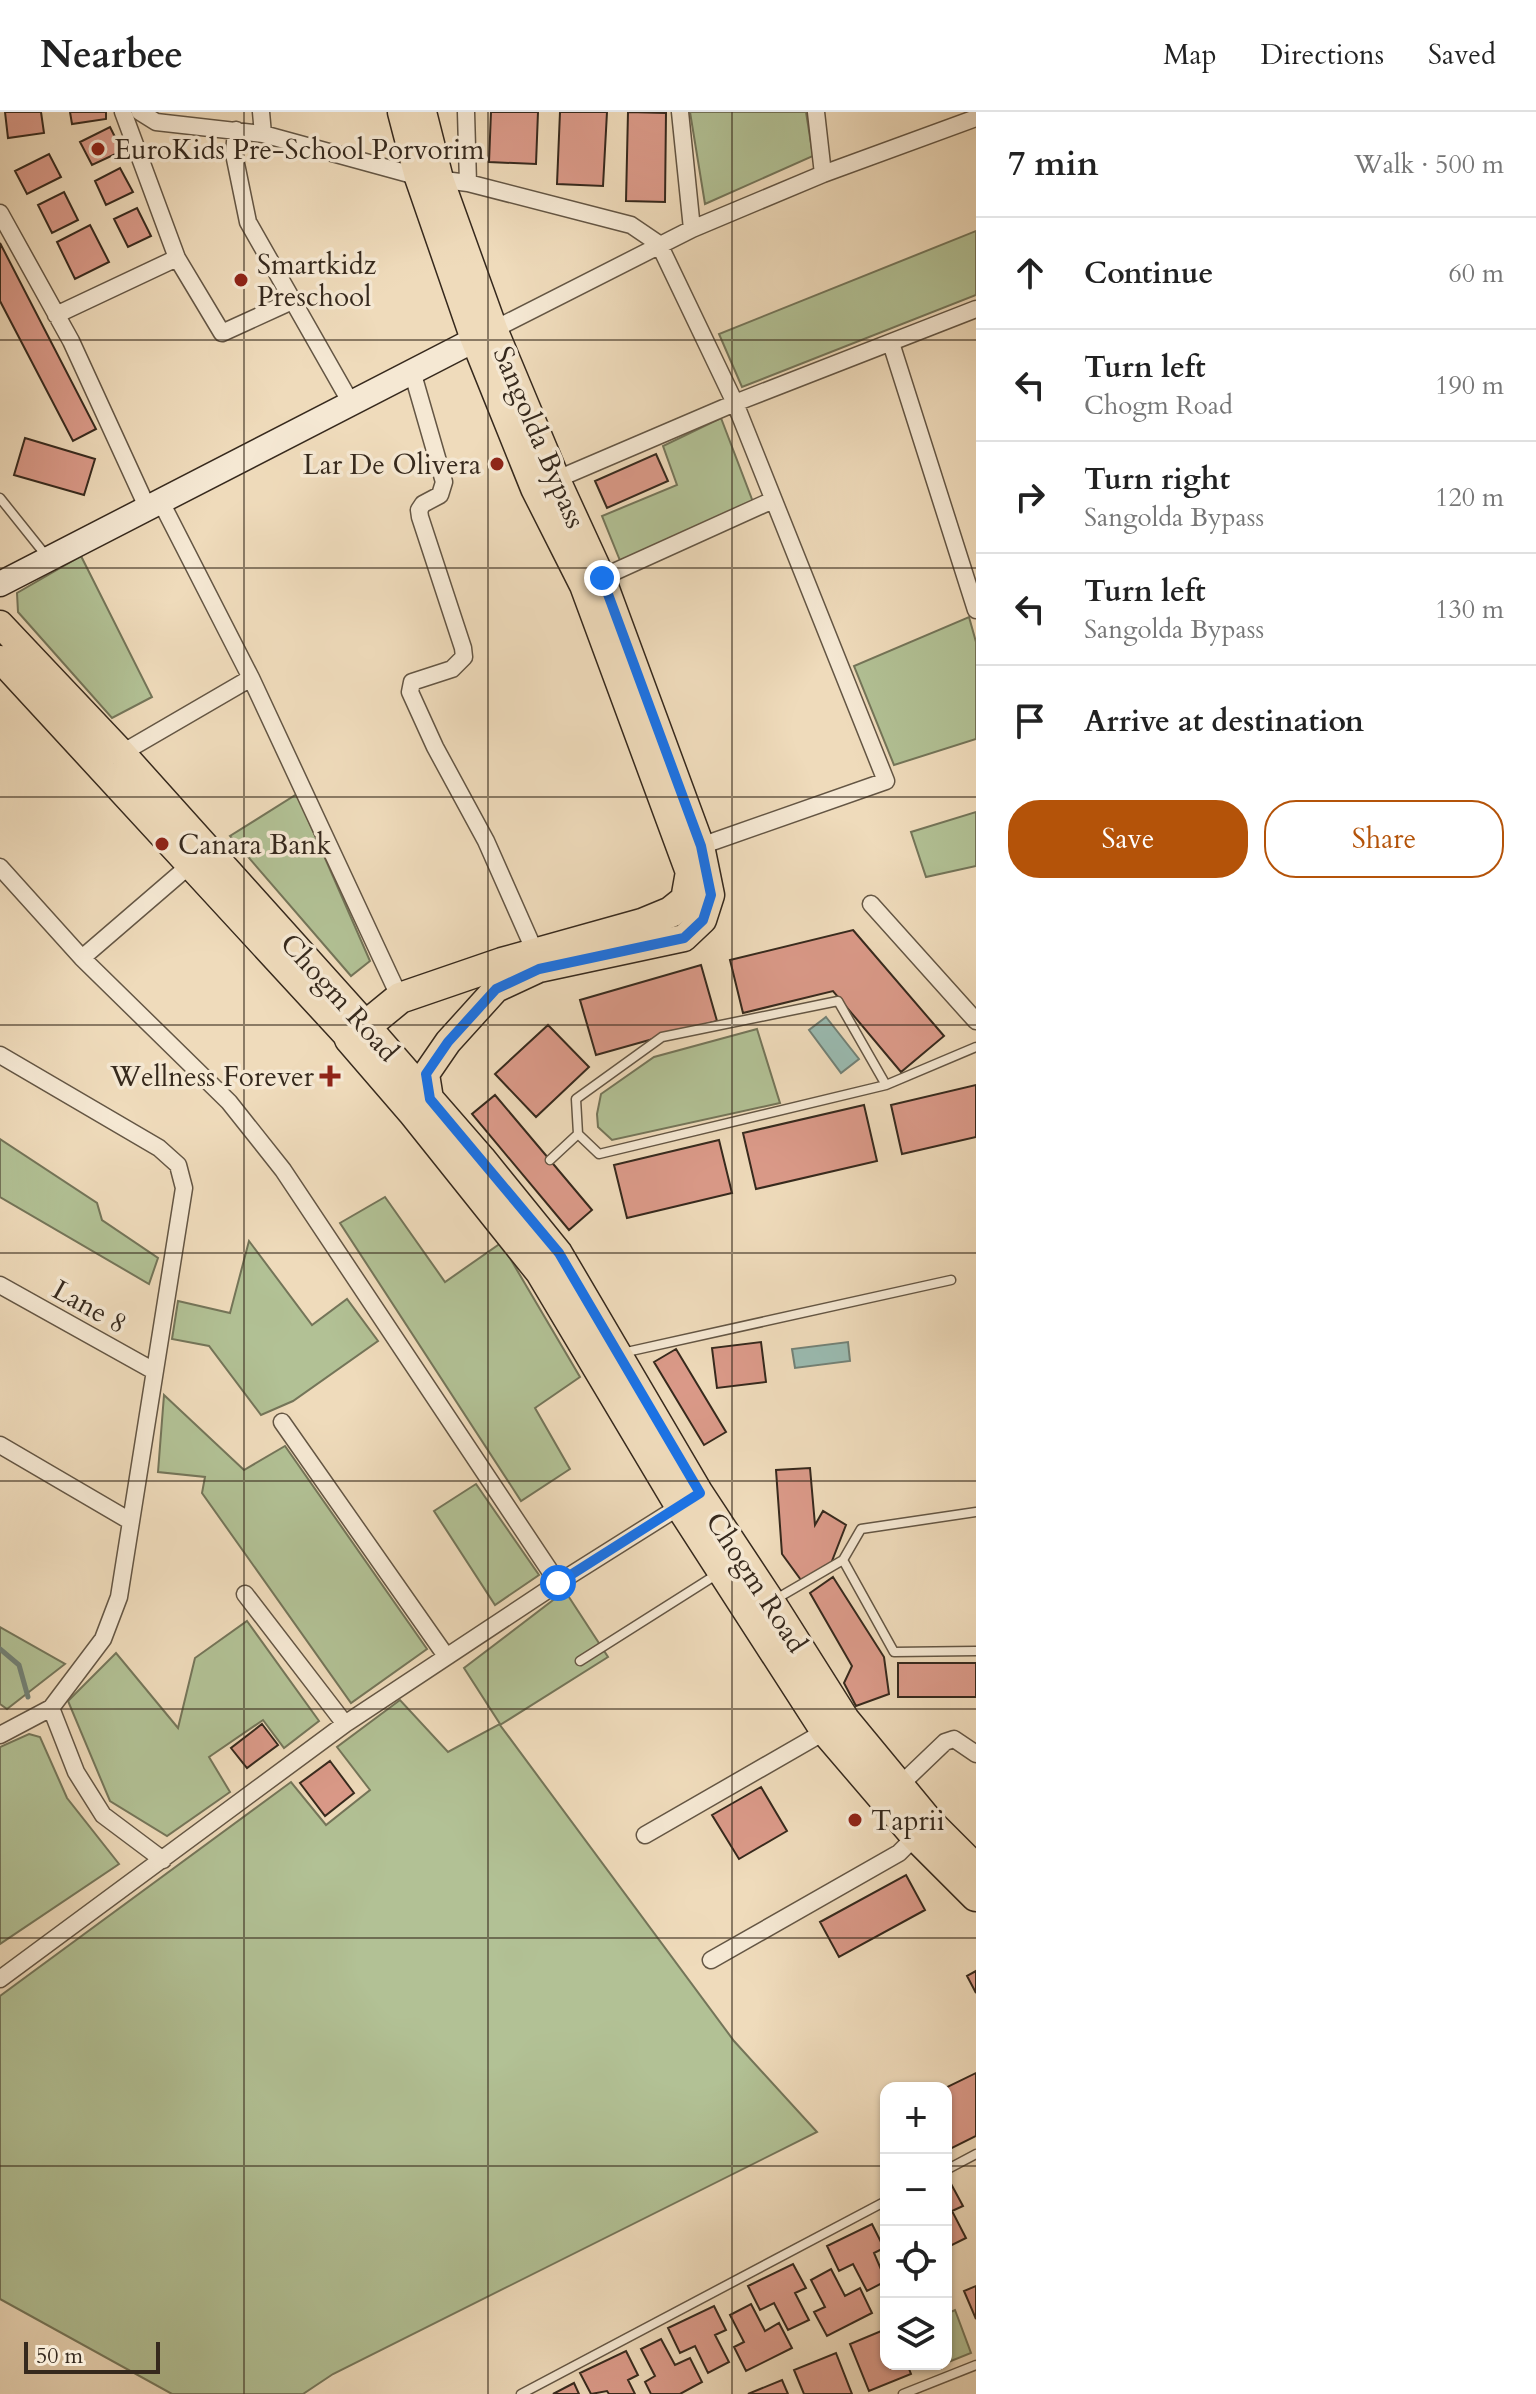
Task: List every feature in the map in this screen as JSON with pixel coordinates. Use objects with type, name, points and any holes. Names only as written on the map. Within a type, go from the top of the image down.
[{"type":"highway","name":"Sangolda Bypass","points":[[358,1032],[400,998],[642,924],[671,912],[686,900],[691,872],[692,849],[594,581],[546,484],[485,334],[430,178],[403,112]]},
{"type":"highway","name":"Chogm Road","points":[[358,1032],[413,1112],[541,1272],[690,1499],[723,1571],[836,1725],[976,1896]]},
{"type":"main road","name":"Sangolda Bypass","points":[[423,112],[430,178]]},
{"type":"main road","name":"Chogm Road","points":[[0,624],[122,753],[358,1032]]},
{"type":"main road","name":"Chogm Road","points":[[0,659],[190,865],[430,1099],[515,1189],[559,1253],[618,1354],[690,1499],[772,1602],[836,1725],[900,1785],[923,1829],[976,1867]]},
{"type":"main road","name":"Sangolda Bypass","points":[[430,1099],[426,1074],[448,1042],[496,989],[539,969],[684,938],[703,920],[711,895],[692,849]]},
{"type":"street","points":[[123,112],[177,258],[222,333],[292,301]]},
{"type":"street","points":[[140,112],[156,122],[263,134],[430,178],[468,183],[631,225],[659,244],[735,403],[886,781],[692,849]]},
{"type":"street","points":[[261,112],[263,134]]},
{"type":"street","points":[[466,112],[468,183]]},
{"type":"street","points":[[680,112],[692,229]]},
{"type":"street","points":[[816,112],[823,174]]},
{"type":"street","points":[[0,584],[659,244],[823,174],[976,118]]},
{"type":"street","points":[[236,130],[234,154],[248,222],[351,403]]},
{"type":"street","points":[[0,213],[71,341],[155,506],[251,678],[400,998]]},
{"type":"street","points":[[56,315],[177,258]]},
{"type":"street","points":[[546,484],[735,403],[976,309]]},
{"type":"street","points":[[891,343],[976,610]]},
{"type":"street","points":[[412,371],[444,482],[440,495],[423,504],[419,510],[420,517],[464,657],[452,669],[412,682],[410,692],[435,747],[486,841],[536,954]]},
{"type":"street","points":[[594,581],[773,500]]},
{"type":"street","points":[[122,753],[251,678]]},
{"type":"street","points":[[82,958],[190,865]]},
{"type":"street","points":[[0,867],[82,958],[229,1102],[283,1170],[558,1583]]},
{"type":"street","points":[[871,904],[976,1021]]},
{"type":"street","points":[[0,1055],[159,1148],[178,1165],[184,1188],[119,1597],[103,1639],[51,1708],[0,1735]]},
{"type":"street","name":"Lane 8","points":[[0,1285],[154,1371]]},
{"type":"street","points":[[282,1422],[446,1656]]},
{"type":"street","points":[[0,1445],[130,1521]]},
{"type":"street","points":[[0,1979],[345,1724],[690,1499]]},
{"type":"street","points":[[245,1594],[345,1724]]},
{"type":"street","points":[[51,1708],[76,1772],[103,1815],[163,1860]]},
{"type":"street","points":[[645,1835],[836,1725]]},
{"type":"street","points":[[900,1785],[945,1742],[954,1739],[976,1754]]},
{"type":"street","points":[[711,1960],[899,1853],[923,1829]]},
{"type":"lane","points":[[0,498],[49,558]]},
{"type":"lane","points":[[886,1085],[838,1001],[662,1037],[576,1099],[578,1134],[599,1154],[886,1085],[976,1047]]},
{"type":"lane","points":[[550,1160],[578,1134]]},
{"type":"lane","points":[[618,1354],[951,1280]]},
{"type":"lane","points":[[772,1602],[843,1560],[861,1529],[976,1512]]},
{"type":"lane","points":[[843,1560],[894,1652],[976,1651]]},
{"type":"lane","points":[[580,1661],[723,1571]]},
{"type":"lane","points":[[952,2167],[976,2154]]},
{"type":"lane","points":[[521,2394],[880,2204]]},
{"type":"lane","points":[[903,2394],[976,2365]]},
{"type":"green space","points":[[690,112],[806,112],[813,156],[705,204]]},
{"type":"green space","points":[[976,231],[976,295],[742,387],[719,334]]},
{"type":"green space","points":[[721,418],[753,502],[621,563],[602,516],[677,485],[663,446]]},
{"type":"green space","points":[[81,556],[152,697],[112,718],[18,612],[17,593]]},
{"type":"green space","points":[[969,617],[976,642],[976,739],[894,765],[854,666]]},
{"type":"green space","points":[[297,794],[370,961],[351,976],[230,836]]},
{"type":"green space","points":[[976,812],[976,866],[926,877],[911,832]]},
{"type":"green space","points":[[757,1029],[780,1103],[612,1140],[598,1127],[601,1094],[654,1057]]},
{"type":"green space","points":[[0,1139],[97,1203],[102,1220],[158,1258],[149,1284],[0,1197]]},
{"type":"green space","points":[[385,1197],[445,1282],[501,1243],[580,1377],[535,1408],[570,1469],[521,1501],[340,1223]]},
{"type":"green space","points":[[249,1241],[312,1325],[347,1299],[378,1341],[293,1401],[261,1415],[209,1346],[172,1339],[178,1301],[230,1313]]},
{"type":"green space","points":[[164,1395],[244,1470],[285,1446],[427,1649],[351,1703],[202,1493],[205,1477],[158,1472]]},
{"type":"green space","points":[[476,1484],[539,1575],[495,1605],[434,1511]]},
{"type":"green space","points":[[565,1591],[608,1657],[500,1725],[734,2041],[817,2132],[333,2374],[303,2394],[172,2394],[0,2299],[0,1996],[291,1782],[326,1825],[370,1790],[337,1747],[400,1700],[448,1752],[500,1724],[464,1668]]},
{"type":"green space","points":[[247,1621],[319,1721],[284,1748],[263,1720],[209,1757],[230,1792],[167,1836],[110,1801],[68,1701],[116,1653],[178,1728],[195,1658]]},
{"type":"green space","points":[[0,1627],[65,1664],[7,1709],[0,1704]]},
{"type":"green space","points":[[29,1734],[40,1737],[67,1798],[119,1864],[0,1944],[0,1747]]},
{"type":"green space","points":[[955,2310],[971,2353],[952,2361],[952,2311]]},
{"type":"water","points":[[826,1017],[859,1059],[841,1073],[809,1030]]},
{"type":"water","points":[[848,1342],[850,1361],[795,1368],[792,1349]]},
{"type":"building","points":[[5,112],[41,112],[44,133],[8,138]]},
{"type":"building","points":[[70,112],[106,112],[106,119],[72,124]]},
{"type":"building","points":[[491,112],[538,112],[536,164],[489,162]]},
{"type":"building","points":[[560,112],[607,112],[603,186],[557,184]]},
{"type":"building","points":[[628,112],[666,113],[665,202],[626,201]]},
{"type":"building","points":[[110,127],[122,151],[92,165],[80,142]]},
{"type":"building","points":[[49,154],[61,177],[27,194],[15,171]]},
{"type":"building","points":[[120,168],[133,192],[106,205],[95,181]]},
{"type":"building","points":[[64,192],[78,220],[52,233],[38,205]]},
{"type":"building","points":[[137,208],[151,236],[128,247],[114,219]]},
{"type":"building","points":[[90,225],[109,262],[75,279],[57,242]]},
{"type":"building","points":[[0,243],[96,429],[73,441],[0,301]]},
{"type":"building","points":[[25,438],[95,459],[84,495],[14,475]]},
{"type":"building","points":[[656,454],[668,481],[607,508],[595,481]]},
{"type":"building","points":[[853,930],[944,1036],[901,1072],[833,991],[743,1013],[730,960]]},
{"type":"building","points":[[701,965],[717,1021],[596,1055],[580,1000]]},
{"type":"building","points":[[548,1025],[589,1067],[536,1117],[495,1074]]},
{"type":"building","points":[[976,1085],[976,1137],[902,1154],[891,1105]]},
{"type":"building","points":[[495,1095],[592,1210],[569,1230],[472,1114]]},
{"type":"building","points":[[864,1105],[877,1161],[756,1189],[743,1133]]},
{"type":"building","points":[[719,1140],[732,1193],[627,1218],[614,1165]]},
{"type":"building","points":[[761,1342],[766,1382],[717,1388],[712,1348]]},
{"type":"building","points":[[676,1349],[726,1432],[704,1445],[654,1362]]},
{"type":"building","points":[[810,1468],[815,1525],[823,1511],[846,1525],[830,1566],[801,1580],[782,1554],[776,1470]]},
{"type":"building","points":[[833,1577],[884,1657],[889,1694],[856,1706],[844,1683],[852,1666],[810,1593]]},
{"type":"building","points":[[898,1663],[976,1663],[976,1697],[898,1697]]},
{"type":"building","points":[[262,1724],[278,1745],[247,1768],[231,1748]]},
{"type":"building","points":[[330,1761],[354,1793],[325,1816],[300,1783]]},
{"type":"building","points":[[761,1787],[787,1831],[739,1859],[712,1815]]},
{"type":"building","points":[[906,1875],[925,1910],[839,1957],[820,1922]]},
{"type":"building","points":[[976,1971],[976,1993],[967,1976]]},
{"type":"building","points":[[976,2073],[976,2136],[952,2148],[952,2085]]},
{"type":"building","points":[[952,2186],[963,2206],[952,2211]]},
{"type":"building","points":[[952,2211],[966,2238],[952,2245]]},
{"type":"building","points":[[872,2224],[880,2240],[880,2250],[874,2253],[880,2267],[880,2284],[867,2291],[853,2264],[839,2271],[827,2246]]},
{"type":"building","points":[[793,2264],[806,2288],[795,2293],[809,2320],[788,2330],[774,2303],[760,2310],[748,2286]]},
{"type":"building","points":[[831,2269],[845,2296],[860,2288],[872,2313],[827,2336],[814,2312],[825,2307],[811,2280]]},
{"type":"building","points":[[976,2286],[976,2319],[964,2291]]},
{"type":"building","points":[[751,2304],[765,2331],[779,2323],[792,2348],[746,2371],[734,2347],[744,2342],[730,2315]]},
{"type":"building","points":[[714,2306],[726,2330],[715,2335],[729,2362],[708,2373],[695,2346],[680,2353],[668,2328]]},
{"type":"building","points":[[880,2332],[880,2370],[909,2370],[911,2374],[869,2391],[850,2344]]},
{"type":"building","points":[[661,2339],[675,2365],[690,2358],[702,2382],[680,2394],[651,2394],[645,2382],[655,2376],[641,2349]]},
{"type":"building","points":[[626,2351],[638,2375],[628,2380],[635,2394],[609,2394],[607,2391],[591,2394],[580,2373]]},
{"type":"building","points":[[836,2353],[852,2394],[804,2394],[794,2370]]},
{"type":"building","points":[[782,2380],[788,2394],[748,2394]]},
{"type":"building","points":[[574,2383],[579,2394],[553,2394]]},
{"type":"waterway","points":[[0,1649],[19,1665],[28,1697]]},
{"type":"place","name":"EuroKids Pre-School Porvorim","points":[[98,149]]},
{"type":"place","name":"Smartkidz Preschool","points":[[241,280]]},
{"type":"place","name":"Lar De Olivera","points":[[497,464]]},
{"type":"place","name":"Canara Bank","points":[[162,844]]},
{"type":"place","name":"Wellness Forever","points":[[330,1076]]},
{"type":"place","name":"Taprii","points":[[855,1820]]},
{"type":"route","points":[[558,1583],[700,1493],[559,1253],[430,1099],[426,1074],[448,1042],[496,989],[539,969],[684,938],[703,920],[711,895],[709,873],[602,578]]}]
